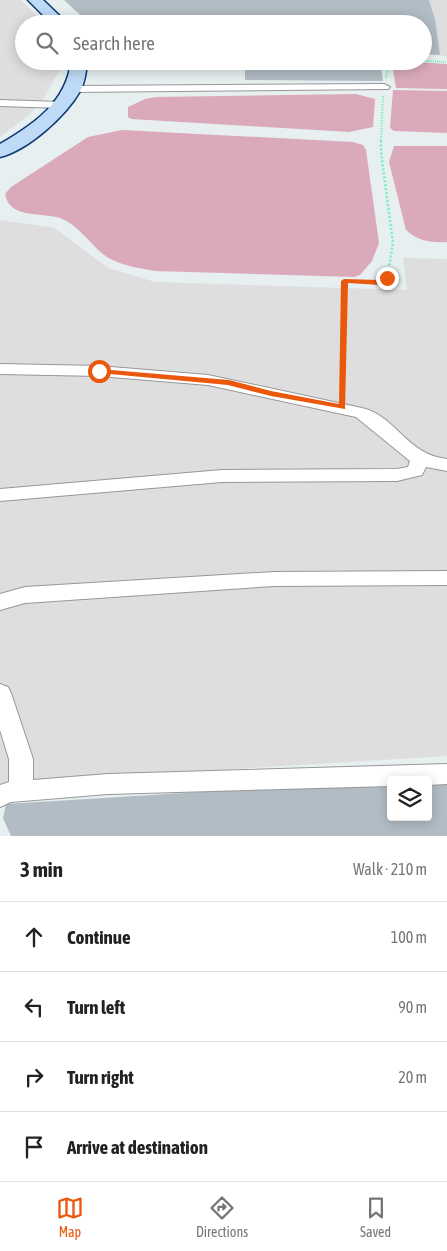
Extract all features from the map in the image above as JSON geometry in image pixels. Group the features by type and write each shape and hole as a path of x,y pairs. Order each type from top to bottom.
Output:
{"street":[{"path":"35,0 51,15"},
{"path":"0,152 27,136 60,105 72,89 79,70"},
{"path":"72,89 384,87"},
{"path":"0,103 60,105"},
{"path":"0,369 99,371 208,380 342,407 362,413 377,421 419,461 447,465"},
{"path":"0,496 222,476 397,475 415,471 419,461"},
{"path":"0,602 25,595 274,579 447,578"},
{"path":"0,693 21,759 10,794 108,784 447,774"}],"path":[{"path":"432,61 447,62"},
{"path":"342,407 344,281 381,282 387,278 393,243 381,152 384,87 387,70"}],"shaded area":[{"path":"0,0 21,0 36,15 15,15 15,70 59,71 44,98 31,113 0,137"},
{"path":"64,0 429,0 435,19 440,55 432,55 432,15 80,15"},
{"path":"429,0 447,0 447,57 440,55 435,19"},
{"path":"432,63 447,64 447,89 396,88 393,70 432,70"},
{"path":"245,70 381,70 383,81 245,80"},
{"path":"393,90 447,91 447,133 394,131 390,128"},
{"path":"356,94 375,99 373,127 349,132 131,119 128,117 128,107 145,99 156,97"},
{"path":"122,130 353,142 363,145 366,150 379,243 372,261 360,275 354,277 155,271 118,263 107,257 67,221 52,216 19,211 8,202 5,194 11,187 88,137"},
{"path":"394,146 447,146 447,242 425,241 415,237 406,230 389,162"},
{"path":"0,220 55,228 108,268 155,282 407,290 403,258 447,259 447,756 86,778 0,788"},
{"path":"432,784 447,784 447,836 11,836 3,818 6,804 249,789 387,785 387,821 432,821"}],"route":[{"path":"99,371 229,382 271,393 342,407 344,281 381,282 387,278"}]}
